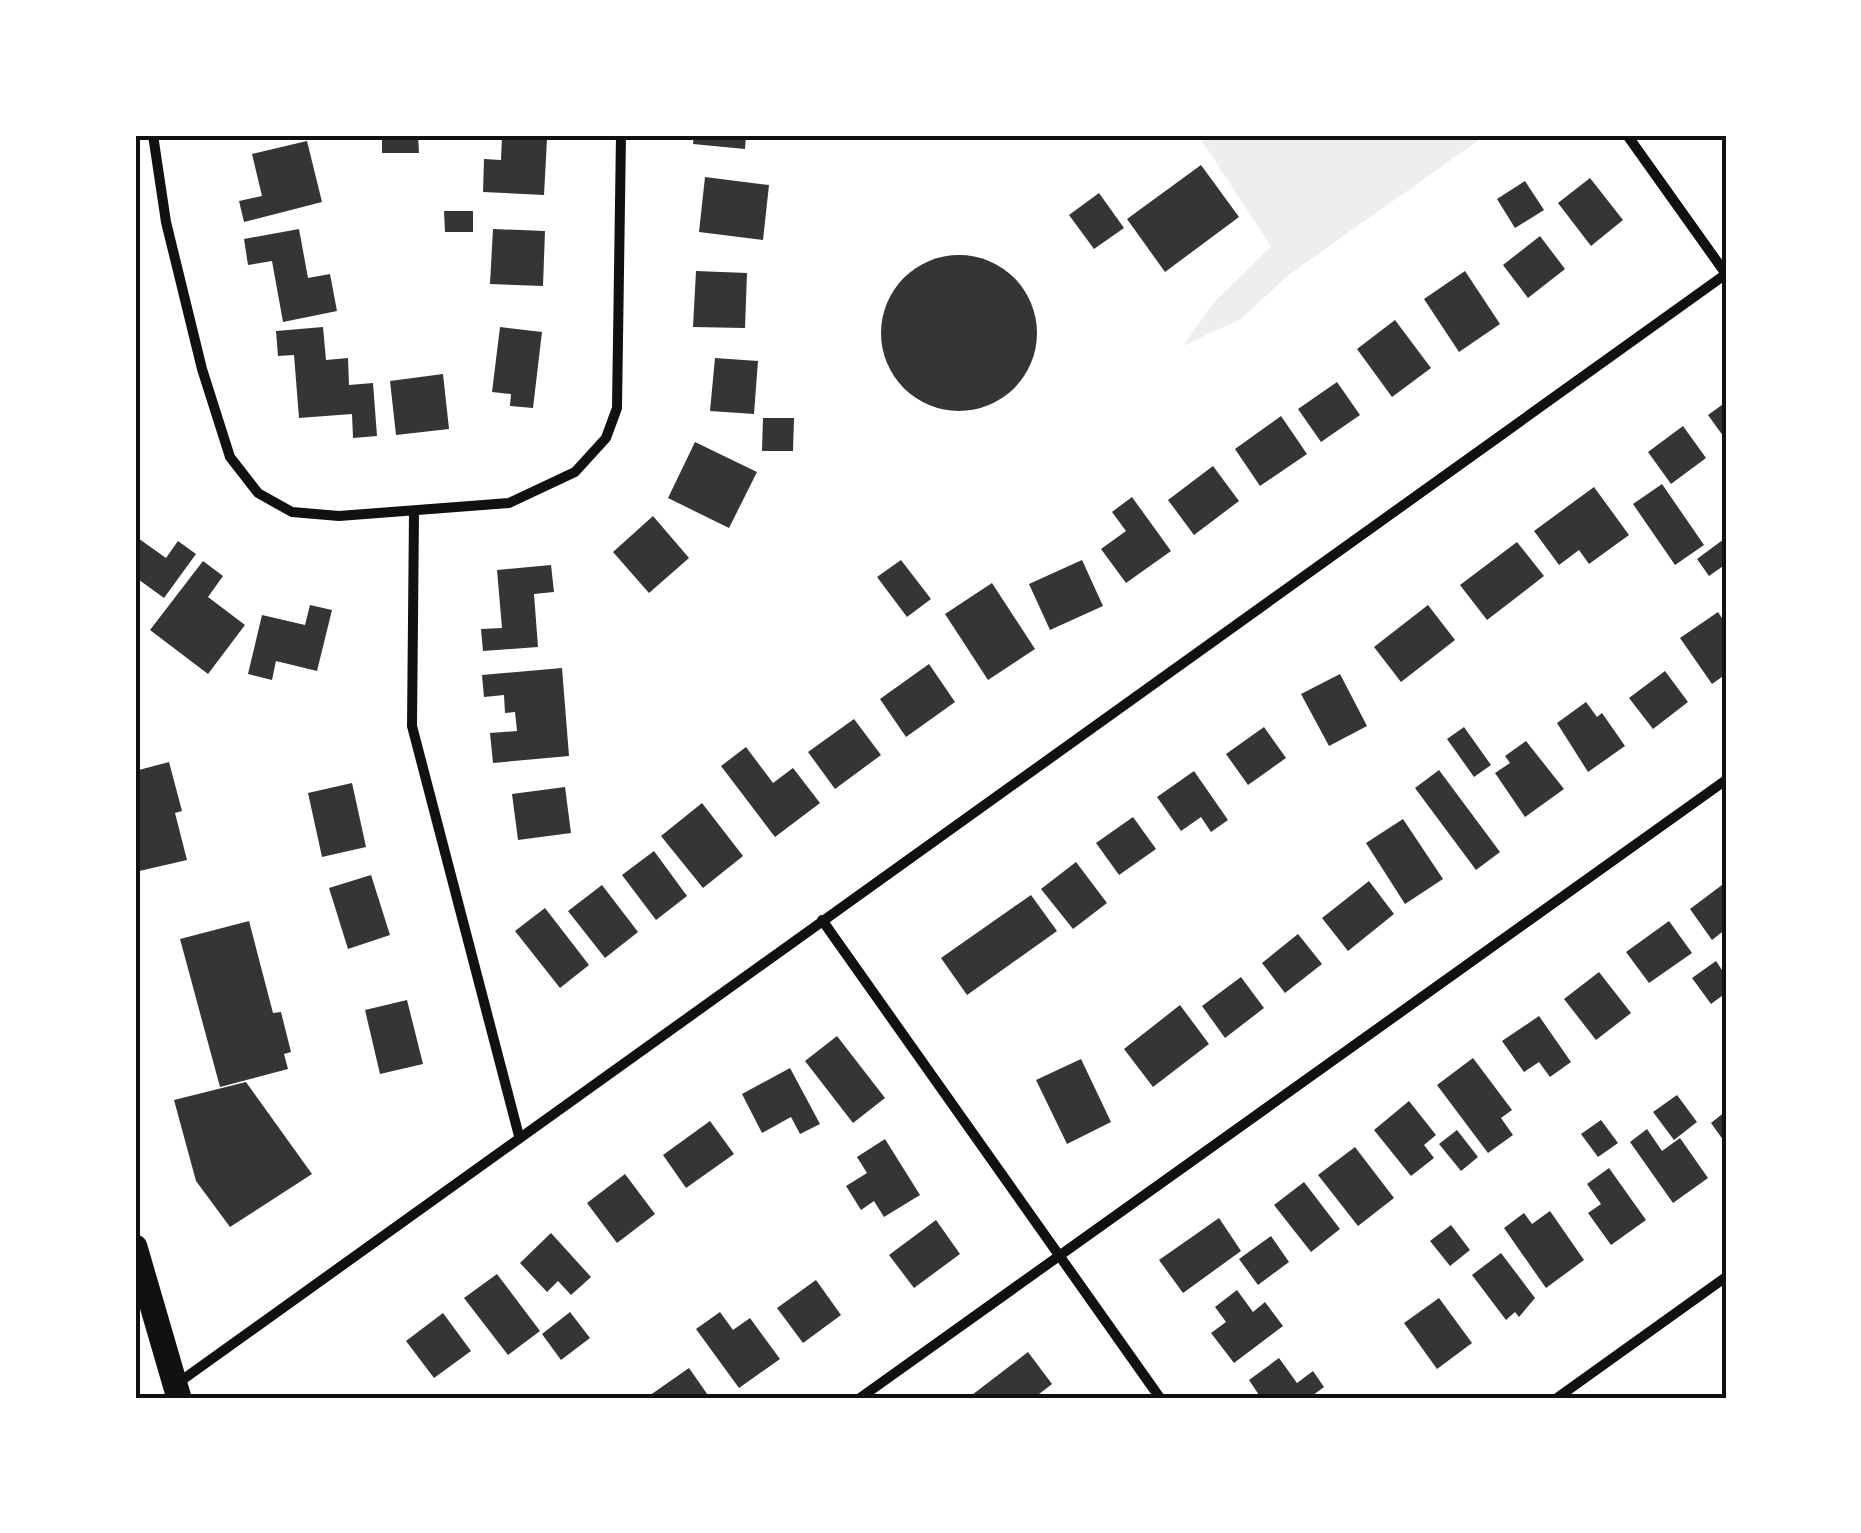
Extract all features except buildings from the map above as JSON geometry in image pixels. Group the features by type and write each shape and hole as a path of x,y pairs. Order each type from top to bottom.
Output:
{"main road":[{"path":"135,1247 177,1392"}],"street":[{"path":"153,135 166,222 202,369 230,457 258,492 292,512 414,513 509,504 575,472 606,438 617,408 621,135"},
{"path":"177,1392 519,1136 1726,274 1627,135"},
{"path":"414,513 412,726 519,1136"},
{"path":"860,1398 1726,780"},
{"path":"822,920 1160,1398"},
{"path":"1557,1398 1726,1277"}],"shaded area":[{"path":"1198,135 1486,135 1290,274 1241,319 1183,346 1214,302 1271,246"}]}
